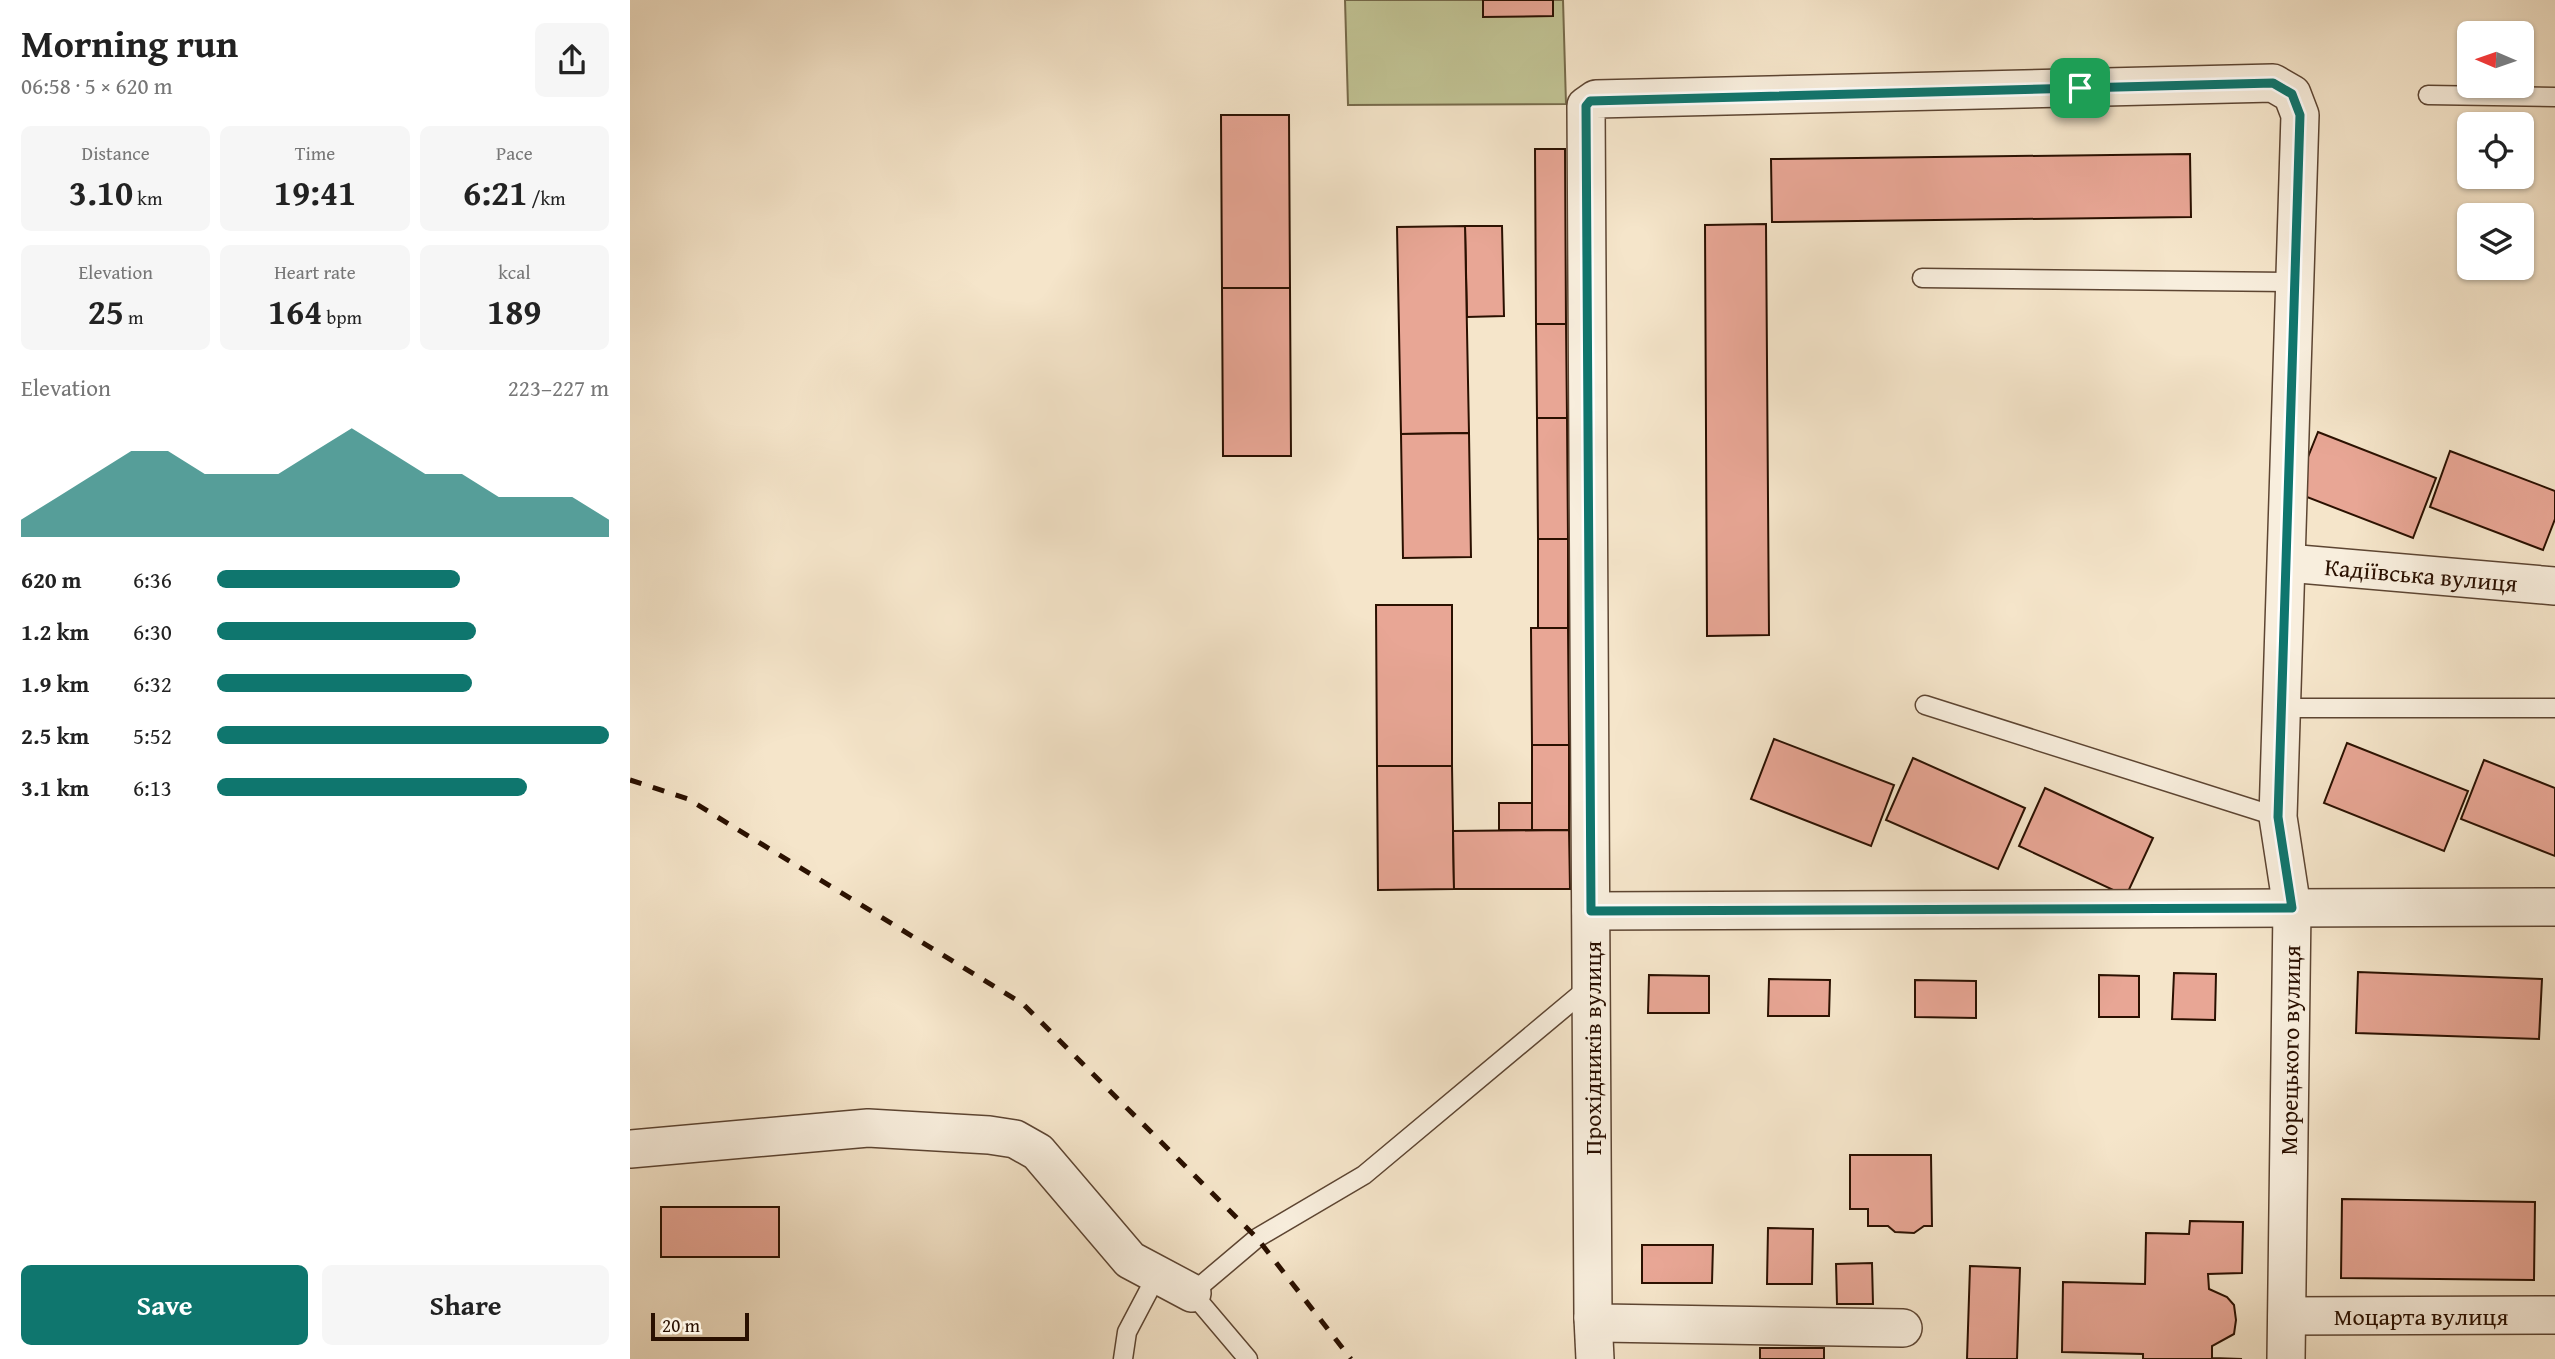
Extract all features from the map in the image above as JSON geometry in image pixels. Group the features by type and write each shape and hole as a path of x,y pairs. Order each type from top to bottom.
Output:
{"street":[{"name":"Морецького вулиця","path":"2273,83 2292,94 2300,115 2278,817 2292,908 2286,1359"},
{"name":"Прохідників вулиця","path":"1595,1359 1586,106 1590,101 2273,83"},
{"name":"Кадіївська вулиця","path":"2287,563 2555,586"},
{"path":"1591,911 2555,907"},
{"path":"630,1149 868,1128 1015,1139 1038,1152 1130,1260 1192,1293"},
{"name":"Моцарта вулиця","path":"2287,1316 2555,1315"},
{"path":"1593,1318 1602,1323 1903,1328"}],"lane":[{"path":"2428,95 2555,97"},
{"path":"1922,278 2293,282"},
{"path":"1925,705 2278,817"},
{"path":"2282,708 2555,708"},
{"path":"1248,1359 1192,1293 1256,1238 1364,1175 1592,984"},
{"path":"1123,1359 1127,1332 1157,1275"}],"green space":[{"path":"1345,0 1563,0 1566,104 1348,105"}],"building":[{"path":"1483,0 1553,0 1553,16 1483,17"},
{"path":"1221,115 1289,115 1290,288 1222,288"},
{"path":"1535,149 1565,149 1566,324 1536,324"},
{"path":"2190,154 2191,217 1772,222 1771,159"},
{"path":"1766,224 1769,635 1707,636 1705,225"},
{"path":"1465,226 1502,226 1504,316 1467,317"},
{"path":"1465,226 1469,433 1401,434 1397,227"},
{"path":"1222,288 1290,288 1291,456 1223,456"},
{"path":"1536,324 1566,324 1567,418 1537,418"},
{"path":"1537,418 1567,418 1568,539 1538,539"},
{"path":"2318,432 2436,478 2413,538 2294,492"},
{"path":"1469,433 1471,557 1403,558 1401,434"},
{"path":"2450,451 2555,491 2555,519 2543,550 2430,507"},
{"path":"1538,539 1568,539 1568,628 1538,628"},
{"path":"1376,605 1452,605 1452,766 1377,766"},
{"path":"1531,628 1568,628 1569,745 1532,745"},
{"path":"1774,739 1894,785 1871,846 1751,799"},
{"path":"2347,743 2468,791 2444,851 2324,803"},
{"path":"1532,745 1569,745 1569,830 1532,830"},
{"path":"1913,758 2025,808 1998,869 1886,820"},
{"path":"2484,760 2555,788 2555,856 2461,819"},
{"path":"1377,766 1452,766 1454,889 1378,890"},
{"path":"2045,788 2153,838 2126,896 2019,846"},
{"path":"1499,803 1532,803 1532,830 1499,830"},
{"path":"1569,830 1570,889 1454,889 1453,831"},
{"path":"2358,972 2542,979 2539,1039 2356,1033"},
{"path":"2174,973 2216,974 2215,1020 2172,1019"},
{"path":"1649,975 1709,976 1709,1013 1648,1013"},
{"path":"2099,975 2139,976 2139,1017 2099,1017"},
{"path":"1769,979 1830,980 1829,1016 1768,1016"},
{"path":"1915,980 1976,981 1976,1018 1915,1017"},
{"path":"1850,1155 1931,1155 1932,1226 1924,1226 1914,1233 1895,1232 1888,1226 1868,1226 1868,1209 1850,1209"},
{"path":"2342,1199 2535,1202 2534,1280 2341,1278"},
{"path":"661,1207 779,1207 779,1257 661,1257"},
{"path":"2190,1221 2243,1222 2242,1273 2208,1274 2209,1289 2227,1297 2234,1305 2236,1320 2234,1334 2212,1346 2212,1358 2242,1359 2143,1359 2143,1354 2062,1352 2063,1282 2145,1284 2146,1233 2189,1234"},
{"path":"1768,1228 1813,1229 1812,1284 1767,1284"},
{"path":"1642,1245 1713,1245 1712,1283 1642,1283"},
{"path":"1872,1263 1873,1304 1837,1304 1836,1264"},
{"path":"1970,1266 2020,1268 2017,1359 1967,1359"},
{"path":"1760,1348 1824,1348 1824,1359 1760,1359"}],"railway":[{"path":"630,780 688,799 1023,1004 1257,1238 1351,1359"}],"route":[{"path":"2273,83 2292,94 2300,115 2278,817 2292,908 1591,911 1586,106 1596,99 2080,88 2273,83"}]}
